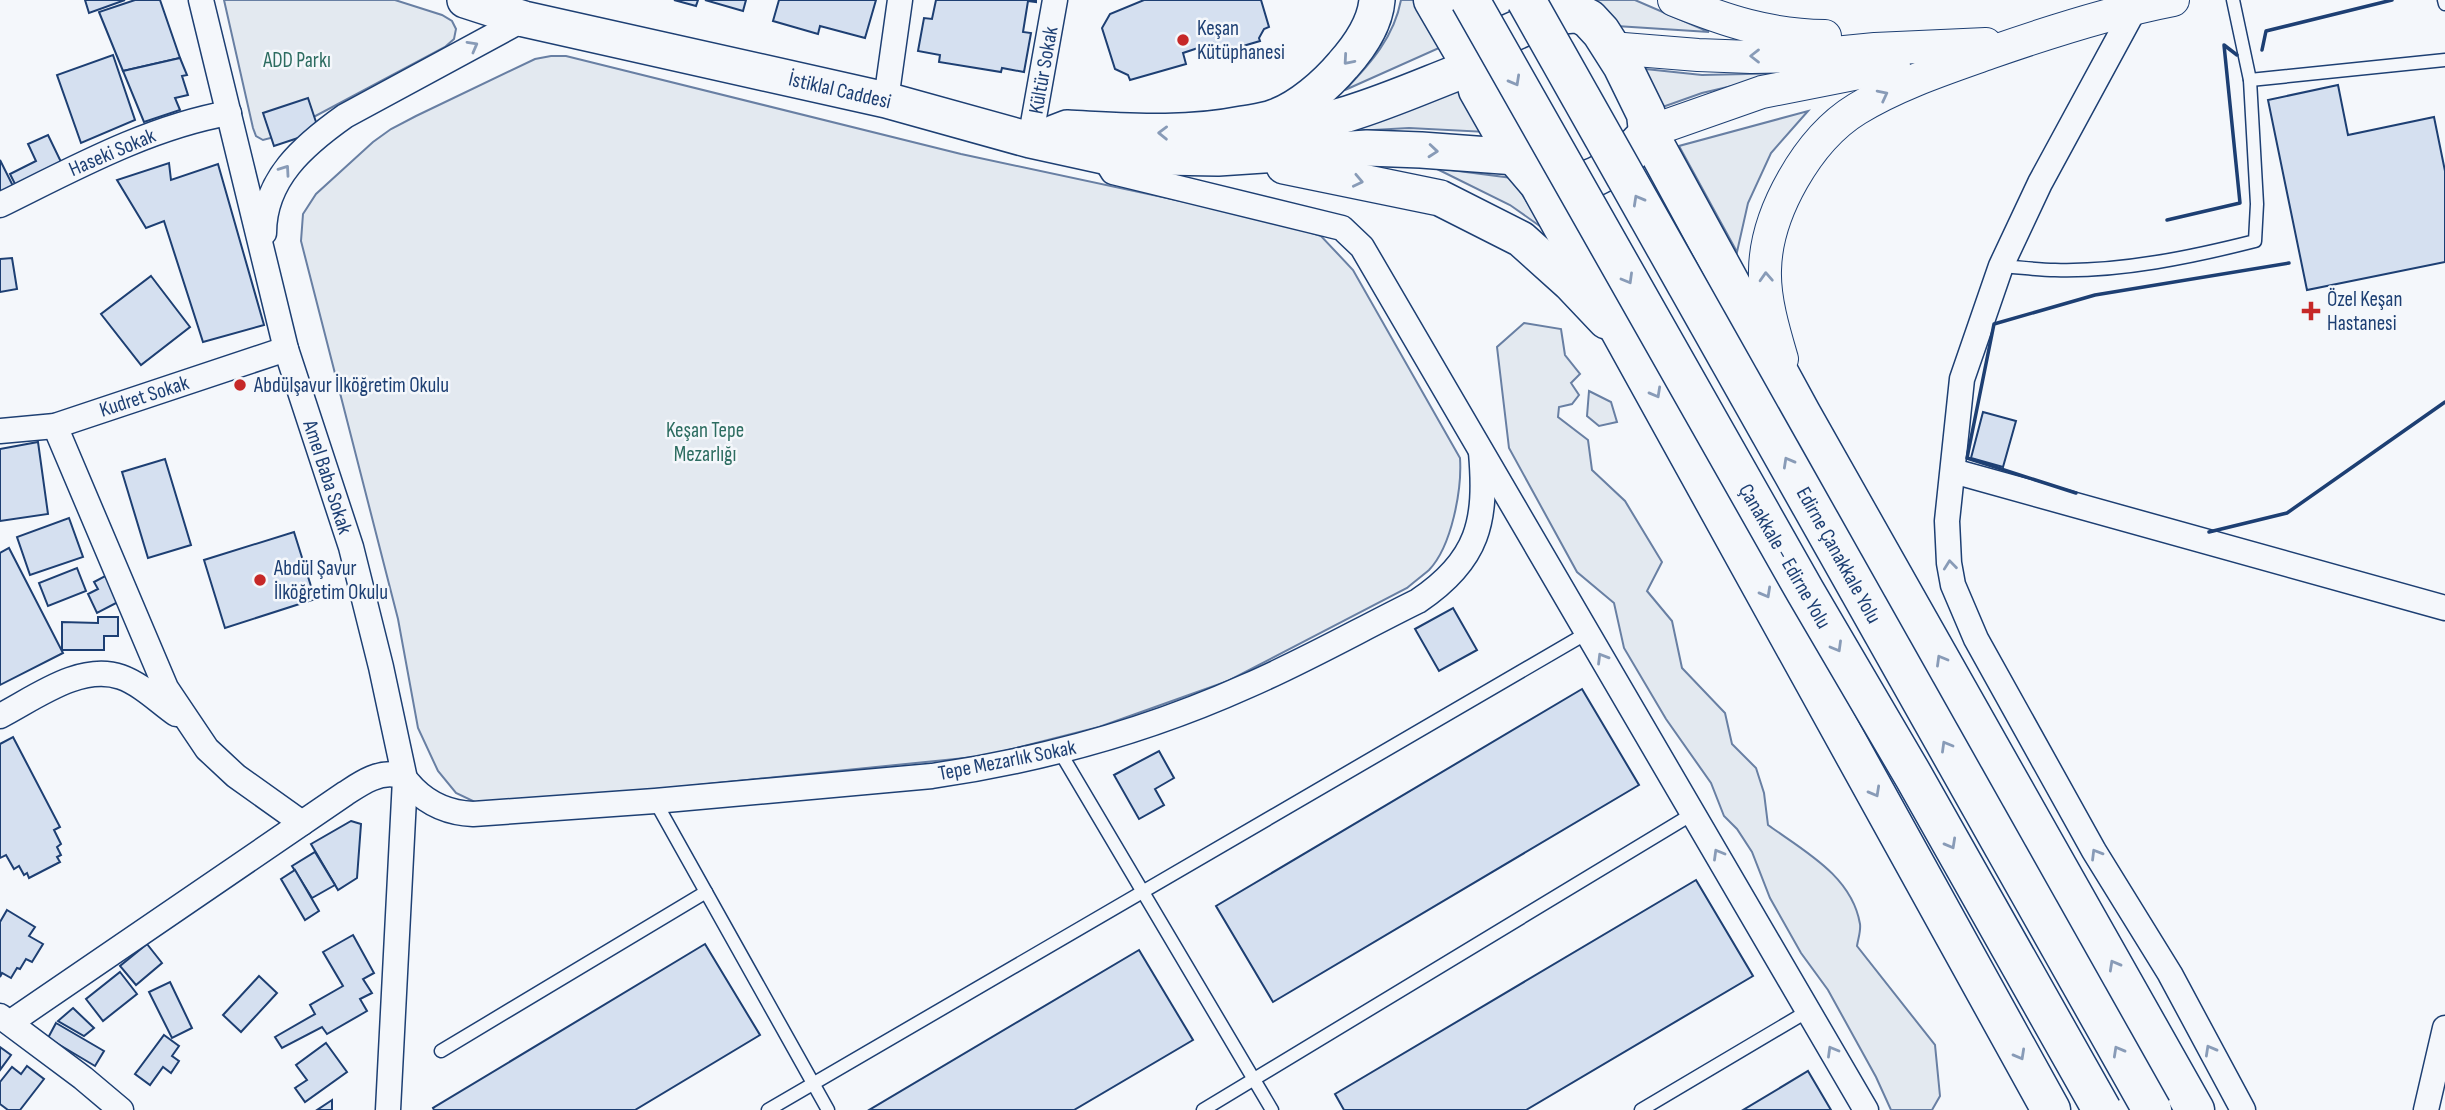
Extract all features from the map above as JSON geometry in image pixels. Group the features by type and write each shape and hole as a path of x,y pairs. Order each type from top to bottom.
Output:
{"highway":[{"path":"1433,0 1472,67 1478,90 1632,348 2051,1110"},
{"name":"Çanakkale - Edirne Yolu","path":"1470,0 2102,1110"},
{"name":"Edirne Çanakkale Yolu","path":"1526,0 2152,1110"},
{"path":"1472,67 1499,38 1574,7 1589,19 1611,48 1634,85 1646,114 1648,132 1801,413 2195,1110"},
{"path":"1528,171 1561,188 1612,169 1626,158 1648,132"}],"main road":[{"name":"İstiklal Caddesi","path":"465,0 524,19 886,100 1030,140 1103,156 1218,158"},
{"path":"1030,140 1067,128 1171,133 1231,126 1276,117 1331,79 1363,40 1376,11 1377,0"},
{"path":"1231,126 1270,128 1307,125 1472,67"},
{"path":"1218,158 1367,148 1528,171"},
{"path":"1218,158 1290,167 1440,198 1521,239 1570,282 1632,348"}],"street":[{"name":"Amel Baba Sokak","path":"201,0 286,349 351,547 405,779 388,1110"},
{"path":"886,100 900,0"},
{"name":"Kültür Sokak","path":"1030,140 1055,0"},
{"path":"1674,0 1757,30 1797,36 2019,43"},
{"path":"1801,413 1770,314 1765,271 1771,233 1781,201 1827,132 1855,110 1935,72 2136,4 2173,0"},
{"path":"2136,4 2040,183 2001,266 1962,379 1947,521 1949,563 1953,585 1976,639 2081,827 2170,974 2244,1110"},
{"name":"Amel Baba Sokak","path":"264,258 264,217 268,199 292,160 345,116 524,19"},
{"path":"1611,48 1751,57 2019,43"},
{"path":"1648,132 1762,92 2019,43"},
{"name":"Haseki Sokak","path":"0,205 69,170 164,130 195,119 229,113"},
{"path":"1103,156 1113,172 1342,228 1362,247 1866,1110"},
{"name":"Kudret Sokak","path":"0,431 55,426 286,349"},
{"path":"55,426 166,688 187,723 207,750 236,776 302,823"},
{"name":"Tepe Mezarlık Sokak","path":"405,779 427,799 457,813 473,814 932,776 1060,752 1154,723 1249,686 1418,601 1436,589 1463,560 1479,527 1484,486 1480,452"},
{"path":"1953,471 2445,608"},
{"path":"0,716 72,679 86,674 99,674 122,678 138,686 187,723"},
{"path":"121,1110 5,1019 361,783 377,776 398,775 405,779"},
{"path":"2426,1110 2445,1028"}],"lane":[{"path":"2001,266 2057,270 2116,267 2200,255 2255,241 2257,204 2250,80 2233,0"},
{"path":"2250,80 2445,60"},
{"path":"768,1110 1587,632"},
{"path":"1060,752 1272,1110"},
{"path":"655,801 828,1110"},
{"path":"1203,1110 1694,813"},
{"path":"441,1051 706,892"},
{"path":"1641,1110 1808,1011"}],"green space":[{"name":"ADD Parkı","path":"224,0 395,0 442,15 452,21 456,29 454,39 445,47 278,136 263,140 256,136 253,128"},
{"path":"1401,0 1415,0 1439,48 1345,90 1387,38"},
{"path":"1588,0 1635,0 1709,32 1601,25"},
{"name":"Keşan Tepe Mezarlığı","path":"566,56 961,154 1279,222 1321,236 1353,270 1460,458 1454,517 1437,560 1407,588 1228,681 1099,727 985,756 668,788 477,803 456,793 438,771 418,728 398,619 301,241 303,214 316,194 391,129 535,59"},
{"path":"1636,68 1702,75 1788,73 1702,93 1657,109"},
{"path":"1464,89 1486,132 1409,128 1337,132"},
{"path":"1808,111 1771,153 1748,203 1737,252 1679,146"},
{"path":"1435,168 1512,178 1544,229 1510,205"},
{"path":"1524,323 1561,329 1565,355 1580,374 1571,383 1579,395 1572,404 1559,407 1558,417 1588,440 1592,470 1625,501 1662,562 1647,591 1672,621 1682,668 1725,713 1732,744 1756,768 1764,793 1768,825 1811,855 1837,878 1855,907 1860,924 1857,946 1935,1045 1940,1096 1932,1110 1891,1110 1828,990 1801,953 1770,898 1752,852 1737,829 1724,816 1711,783 1666,719 1624,648 1614,603 1577,572 1509,448 1497,347"},
{"path":"1589,391 1611,402 1617,422 1599,426 1587,416"}],"building":[{"path":"85,0 125,0 89,13"},
{"path":"135,0 160,0 180,58 123,71 99,12"},
{"path":"674,0 698,0 696,6"},
{"path":"705,0 746,0 743,11"},
{"path":"779,0 876,0 865,38 820,26 818,34 773,21"},
{"path":"936,0 1036,0 1028,1 1023,32 1031,33 1024,72 1002,68 1001,72 939,62 940,55 918,51 924,18 932,19"},
{"name":"Keşan Kütüphanesi","path":"1144,0 1261,0 1269,27 1264,29 1260,41 1219,53 1213,43 1183,53 1186,64 1130,80 1128,75 1115,69 1102,28 1110,14"},
{"path":"113,55 135,120 81,143 57,75"},
{"path":"180,58 187,75 182,76 188,95 175,98 180,110 144,122 123,71"},
{"name":"Özel Keşan Hastanesi","path":"2338,85 2348,135 2434,117 2445,171 2445,262 2307,290 2268,100"},
{"path":"308,98 319,131 274,146 263,113"},
{"path":"48,135 63,166 17,188 10,174 36,161 28,144"},
{"path":"0,160 14,188 0,195"},
{"path":"169,163 171,180 218,164 264,325 203,342 164,221 146,228 117,180"},
{"path":"12,258 17,289 0,292 0,259"},
{"path":"151,276 190,327 141,365 101,314"},
{"path":"1983,412 2016,421 2003,467 1971,458"},
{"path":"38,442 48,514 0,521 0,449"},
{"path":"165,459 191,545 148,558 122,472"},
{"path":"69,518 83,557 30,575 17,537"},
{"name":"Abdül Şavur İlköğretim Okulu","path":"294,532 315,599 225,628 204,560"},
{"path":"9,548 63,653 0,685 0,553"},
{"path":"77,568 86,591 48,606 39,583"},
{"path":"107,575 120,601 97,613 88,594 98,589 94,582"},
{"path":"1453,608 1477,650 1439,671 1415,629"},
{"path":"98,617 118,617 118,636 104,636 104,650 62,650 62,622 98,623"},
{"path":"1582,689 1639,785 1273,1002 1216,906"},
{"path":"13,737 60,827 54,830 61,844 57,847 61,855 57,857 60,862 29,878 19,866 14,869 6,855 0,858 0,744"},
{"path":"1159,751 1174,778 1155,789 1164,805 1139,819 1114,775"},
{"path":"351,821 361,824 357,878 338,890 311,844"},
{"path":"315,852 335,885 312,898 292,866"},
{"path":"295,870 319,911 305,920 281,879"},
{"path":"1696,880 1753,976 1526,1110 1344,1110 1335,1094"},
{"path":"7,910 35,927 29,936 43,944 32,962 26,959 11,978 2,973 0,977 0,922"},
{"path":"353,935 374,973 363,979 372,993 360,999 367,1011 327,1034 322,1027 282,1048 275,1037 315,1014 310,1005 343,986 323,952"},
{"path":"147,944 162,963 136,985 120,966"},
{"path":"705,944 760,1035 635,1110 434,1110 433,1108"},
{"path":"1139,950 1193,1040 1074,1110 869,1110"},
{"path":"120,972 137,994 103,1021 86,999"},
{"path":"259,976 277,993 241,1032 223,1015"},
{"path":"170,982 192,1028 172,1038 149,992"},
{"path":"73,1008 94,1028 84,1036 58,1021"},
{"path":"56,1023 104,1051 95,1066 48,1038"},
{"path":"164,1035 179,1046 172,1056 179,1061 171,1073 163,1067 150,1085 135,1074"},
{"path":"326,1043 347,1072 305,1102 295,1088 307,1080 296,1065"},
{"path":"0,1047 11,1055 0,1070"},
{"path":"27,1066 44,1079 20,1110 8,1110 0,1104 0,1082 12,1067 21,1074"},
{"path":"1808,1071 1831,1110 1743,1110"},
{"path":"332,1100 332,1110 317,1110"}],"wall":[{"path":"2262,50 2266,31 2392,0"},
{"path":"2167,220 2240,203 2224,45 2237,55"},
{"path":"2076,493 1967,458 1994,324 2095,295 2289,263"},
{"path":"2209,532 2287,513 2445,402"}],"place":[{"name":"Keşan Kütüphanesi","path":"1183,40"},
{"name":"Özel Keşan Hastanesi","path":"2311,311"},
{"name":"Abdülşavur İlköğretim Okulu","path":"240,385"},
{"name":"Abdül Şavur İlköğretim Okulu","path":"260,580"}]}
